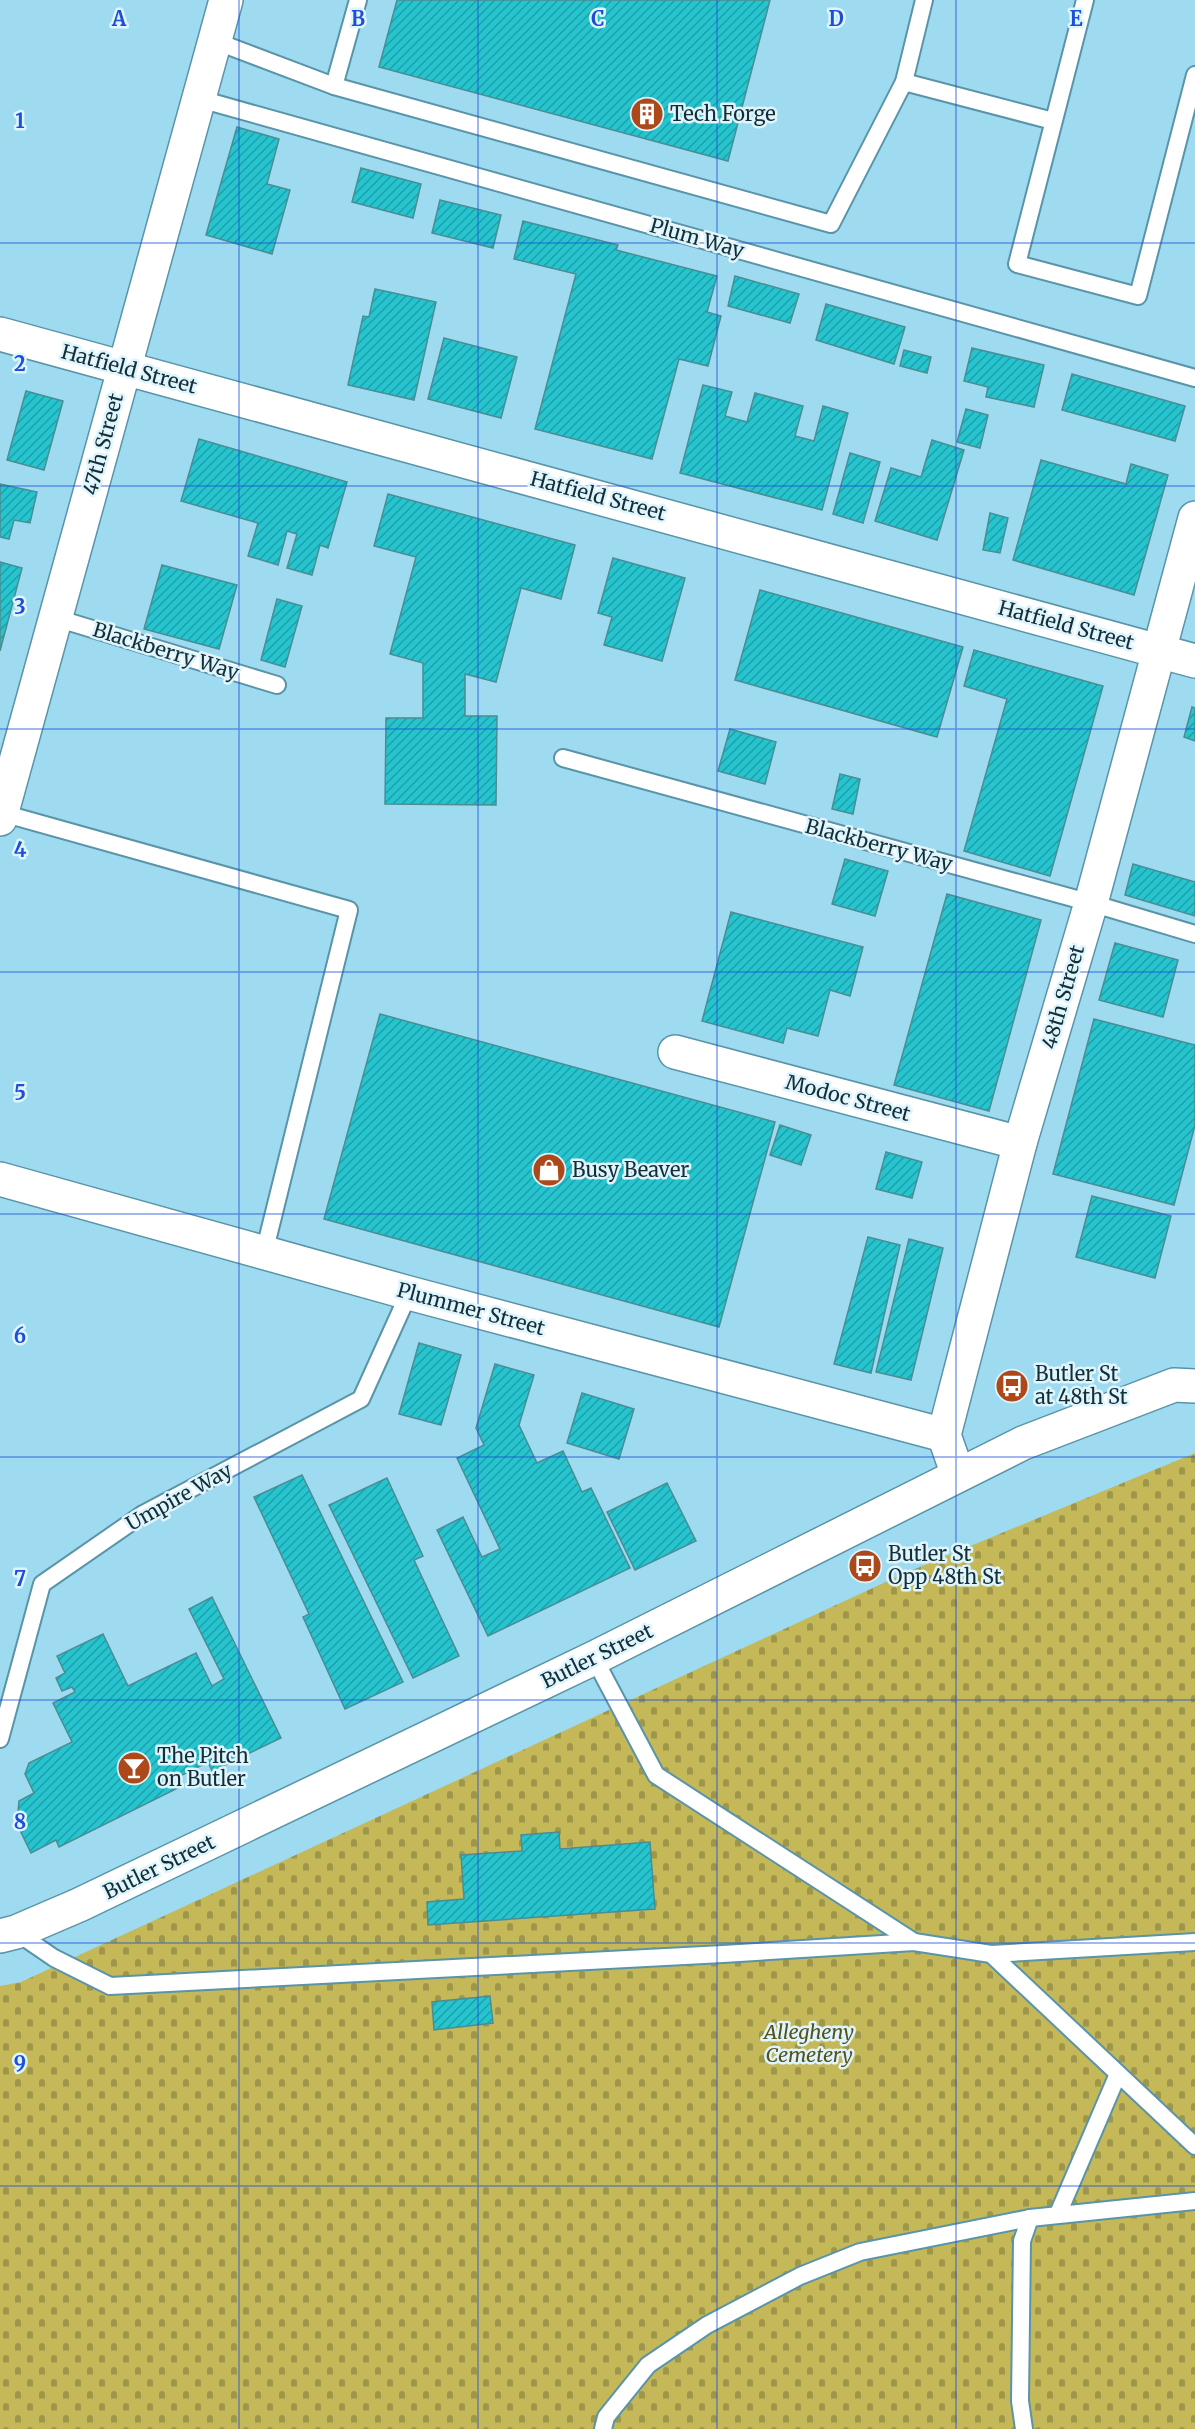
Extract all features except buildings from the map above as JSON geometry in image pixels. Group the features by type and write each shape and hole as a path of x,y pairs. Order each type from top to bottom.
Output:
{"street":[{"name":"47th Street","path":"1,816 226,0"},
{"name":"Hatfield Street","path":"0,334 1195,661"},
{"name":"48th Street","path":"944,1435 1020,1143 1091,903 1195,518"},
{"name":"Modoc Street","path":"675,1052 1020,1143"},
{"name":"Plummer Street","path":"0,1179 409,1293 944,1435"},
{"name":"Butler Street","path":"8,1934 90,1900 594,1658 1023,1443 1174,1385 1195,1386"},
{"path":"944,1435 958,1475"}],"lane":[{"path":"334,86 358,0"},
{"path":"215,41 334,86 831,224 904,82 924,0"},
{"path":"1085,0 1017,264 1138,296 1195,75"},
{"path":"904,82 1053,121"},
{"name":"Plum Way","path":"200,99 1195,378"},
{"name":"Blackberry Way","path":"56,618 277,685"},
{"name":"Blackberry Way","path":"563,758 1091,903 1195,934"},
{"path":"1,816 349,910 264,1252"},
{"name":"Umpire Way","path":"0,1739 42,1584 143,1514 361,1399 409,1293"},
{"path":"594,1658 656,1775 915,1942"},
{"path":"8,1934 110,1986 915,1942 990,1954 1195,1942"},
{"path":"990,1954 1195,2146"},
{"path":"1058,2214 1118,2074"},
{"path":"603,2429 606,2417 648,2364 707,2325 800,2276 860,2252 1030,2217 1195,2201"},
{"path":"1024,2429 1020,2401 1022,2241 1030,2217"}],"green space":[{"name":"Allegheny Cemetery","path":"1195,1453 1195,2429 0,2429 0,1986 21,1982 903,1574"}],"place":[{"name":"Tech Forge","path":"647,114"},
{"name":"Busy Beaver","path":"549,1170"},
{"name":"Butler St at 48th St","path":"1012,1386"},
{"name":"Butler St Opp 48th St","path":"865,1566"},
{"name":"The Pitch on Butler","path":"134,1768"}]}
